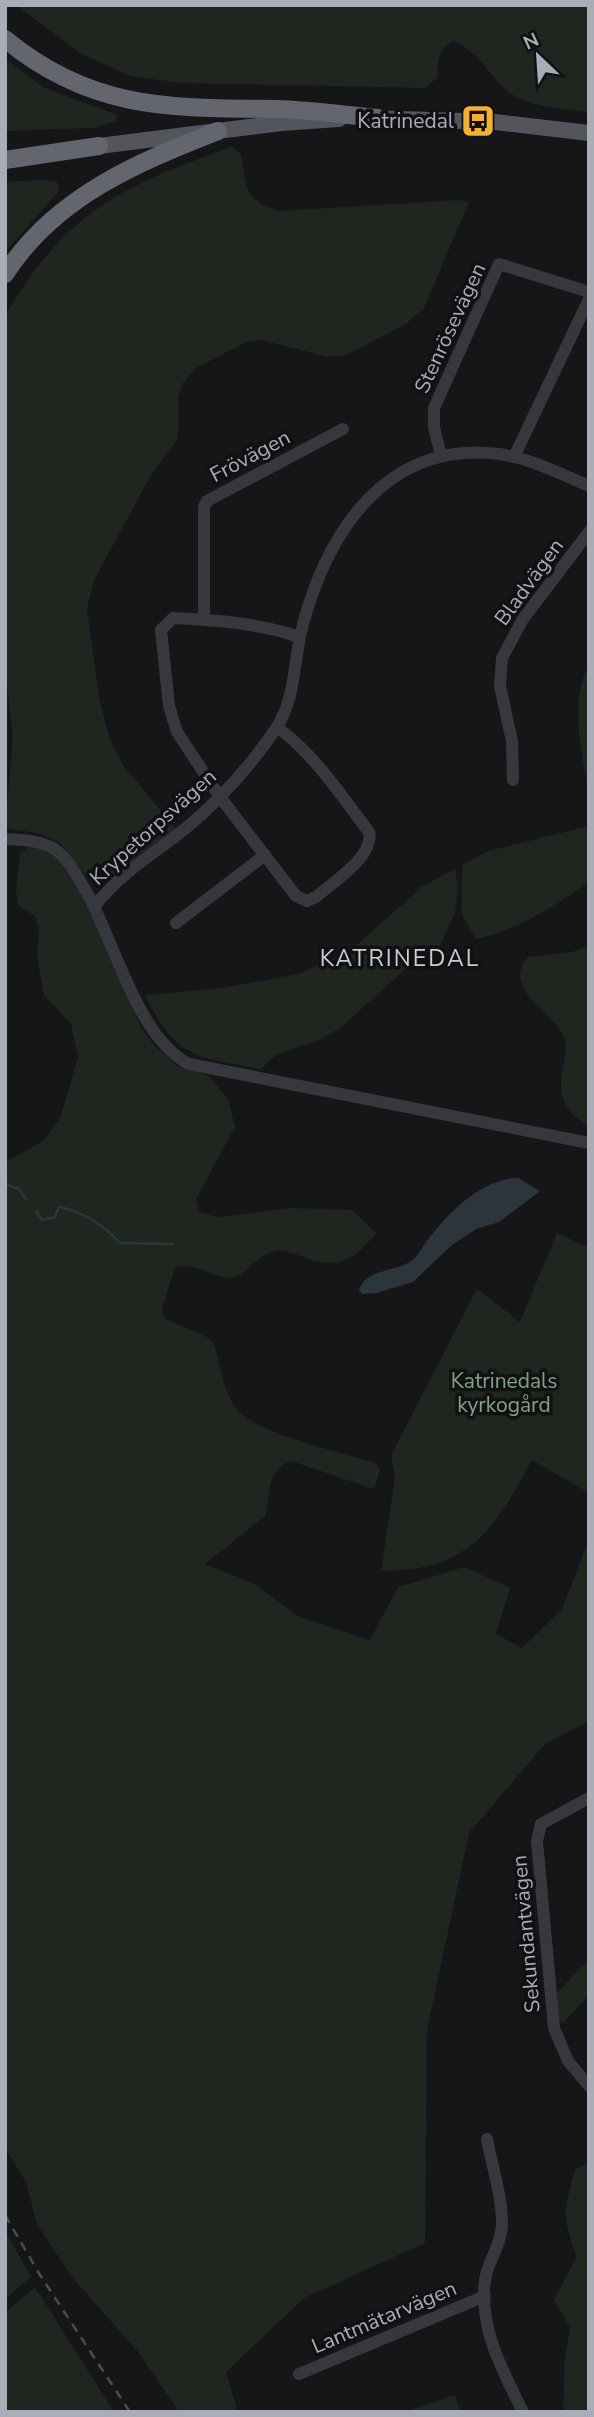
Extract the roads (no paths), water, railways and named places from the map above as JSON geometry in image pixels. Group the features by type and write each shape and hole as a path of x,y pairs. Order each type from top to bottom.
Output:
{"highway":[{"path":"5,39 62,76 87,88 137,103 186,109 280,109 378,118"},
{"path":"5,274 47,224 88,191 129,167 218,131"},
{"path":"5,152 99,146"},
{"path":"5,160 99,146"}],"main road":[{"path":"99,146 218,131 378,118 495,122 589,134"}],"street":[{"name":"Stenrösevägen","path":"442,456 434,427 434,408 499,264 589,292"},
{"path":"514,457 589,299"},
{"name":"Frövägen","path":"204,620 206,501 342,429"},
{"name":"Krypetorpsvägen","path":"589,486 514,457 469,453 442,456 389,482 352,515 324,561 299,637 295,681 277,727 220,797 184,830 112,883 94,907 147,1022 165,1048 189,1064 589,1143"},
{"name":"Bladvägen","path":"513,780 512,741 500,685 502,658 523,619 589,532"},
{"path":"277,727 298,742 369,832 370,843 366,851 316,897 307,901 296,896 220,797 186,747 173,720 161,630 173,618 272,628 299,637"},
{"path":"5,839 36,842 52,848 75,872 94,907"},
{"path":"176,923 265,855"},
{"name":"Sekundantvägen","path":"589,1798 541,1824 537,1841 554,2028 568,2061 589,2086"},
{"path":"487,2139 502,2220 499,2241 486,2278 485,2317 492,2346 523,2412"},
{"name":"Lantmätarvägen","path":"299,2374 485,2296"}],"waterway":[{"path":"5,1184 19,1189 26,1199"},
{"path":"36,1211 42,1220 55,1217 59,1207 77,1212 107,1230 120,1243 173,1244"}],"railway":[{"path":"5,2215 40,2275 130,2412"}],"place":[{"name":"Katrinedal","path":"478,121"}],"district":[{"name":"KATRINEDAL","path":"400,958"}],"park label":[{"name":"Katrinedals kyrkogård","path":"504,1393"}]}
